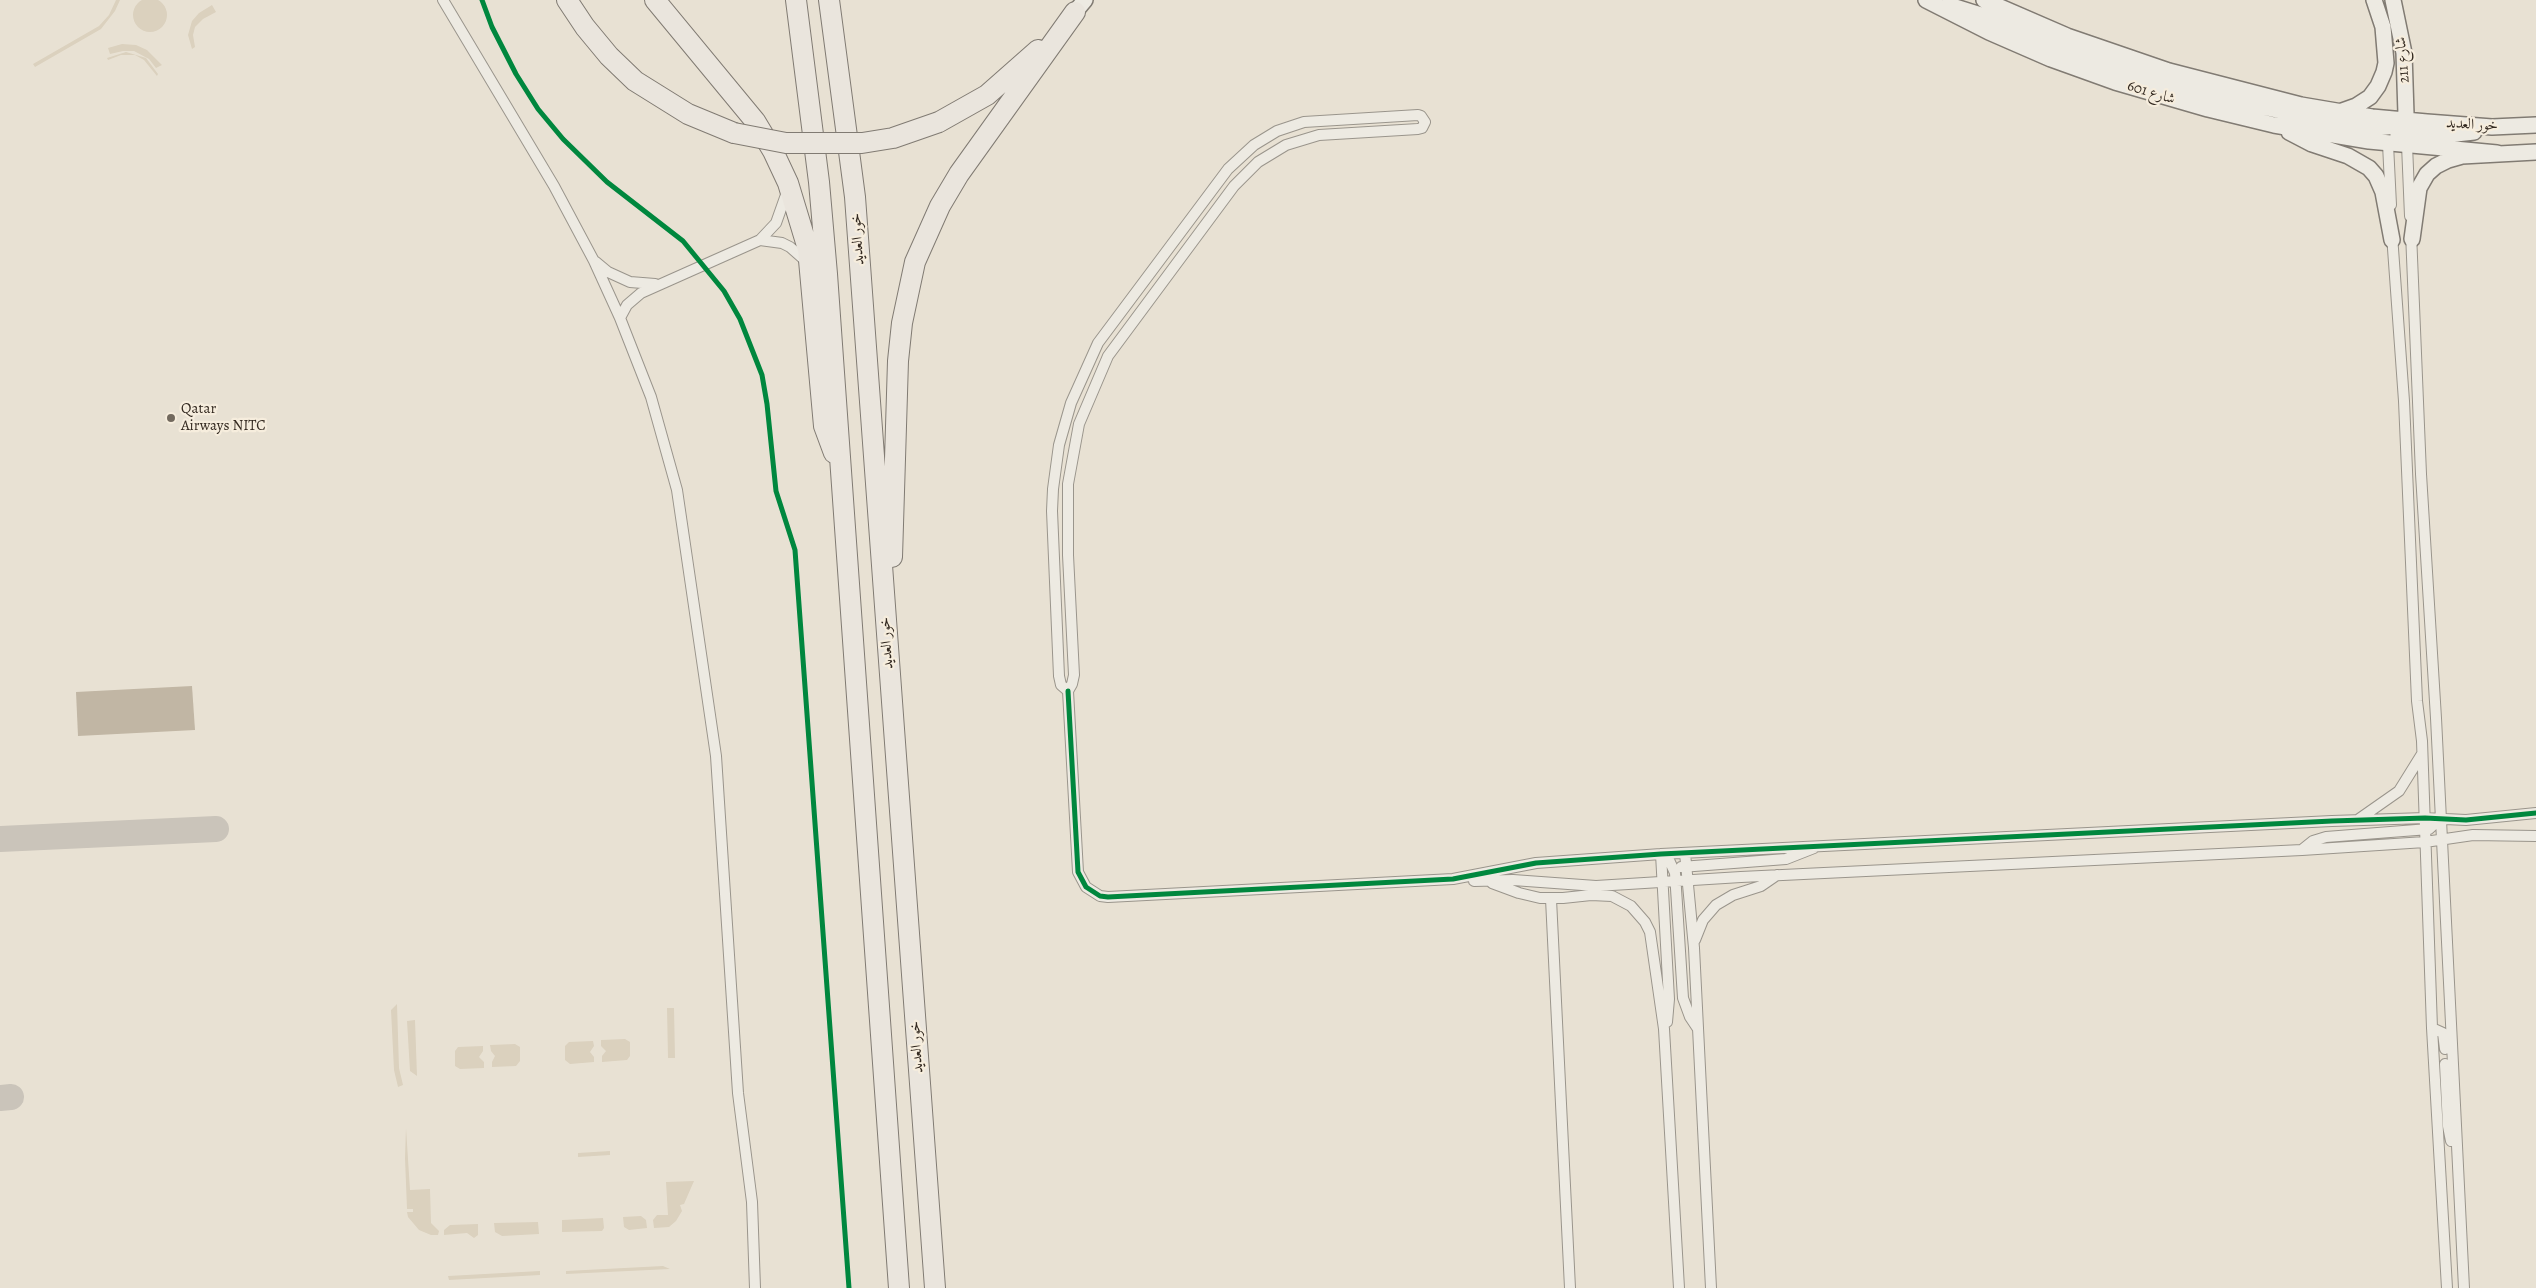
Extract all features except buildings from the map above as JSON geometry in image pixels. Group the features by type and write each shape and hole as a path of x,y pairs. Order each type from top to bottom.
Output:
{"highway":[{"path":"567,0 597,42 635,81 688,114 734,133 786,143 862,143 893,138 939,122 987,95 1011,75 1080,6"},
{"path":"655,0 755,121 774,151 788,184 804,230 824,426 842,468"},
{"path":"796,0 819,182 842,468 844,532 899,1288"},
{"name":"خور العديد","path":"829,0 855,197 935,1288"},
{"path":"885,621 895,500 898,361 903,315 915,262 940,206 959,174 1080,6"}],"main road":[{"name":"شارع 601","path":"1926,0 1989,32 2084,71 2176,101 2274,125 2388,144"},
{"path":"1934,0 1980,14 2125,72 2210,96 2303,117 2364,127 2388,128 2497,153"},
{"name":"شارع 601","path":"1984,0 2067,36 2169,71 2301,105 2340,112 2407,132"},
{"name":"شارع 211","path":"2340,112 2356,106 2370,96 2378,86 2384,72 2386,63 2383,27 2374,0"},
{"name":"شارع 211","path":"2394,0 2404,53 2407,132"},
{"path":"2274,125 2312,144 2348,156 2370,168 2380,183 2383,192 2392,240"},
{"name":"خور العديد","path":"2407,132 2460,134 2492,127 2536,125"},
{"path":"2388,144 2396,136 2407,132"},
{"path":"2412,239 2416,200 2419,188 2427,174 2448,160 2497,153 2536,152"}],"street":[{"path":"443,0 554,186 594,261 620,318 650,397 677,490 686,566 708,691 719,789 738,1093 752,1202 754,1288"},
{"path":"1068,691 1061,685 1059,676 1053,489 1059,445 1071,403 1098,343 1228,169 1254,145 1290,126 1318,120 1421,116 1425,122 1422,128 1319,136 1286,145 1258,162 1234,186 1108,356 1079,424 1068,484 1068,555 1074,675 1068,691 1077,864 1081,880 1093,892 1108,897 1453,880 1536,863 1661,854 2357,820 2425,818 2466,820 2536,813"},
{"path":"2407,132 2421,474 2464,1288"},
{"path":"2388,144 2392,240 2404,401 2417,701 2423,753 2424,842 2432,1028 2447,1288"},
{"path":"620,318 626,305 634,297 760,240 776,223 784,205 788,184"},
{"path":"760,240 782,243 790,247 808,264"},
{"path":"594,261 608,272 630,282 661,284"},
{"path":"2357,820 2399,791 2423,753"},
{"path":"2302,850 2313,842 2326,837 2425,830 2432,828 2440,819"},
{"path":"1453,880 1464,882 1513,880 1596,886 1677,880 2302,850 2424,842 2473,835 2536,836"},
{"path":"1663,881 1674,869 1686,866 1786,859 1802,855 1817,847"},
{"path":"1685,853 1694,948 1711,1288"},
{"path":"1661,854 1674,869 1677,880 1683,998 1690,1017 1698,1030"},
{"path":"1661,854 1669,999 1664,1029"},
{"path":"1694,948 1698,929 1716,905 1733,895 1761,886 1777,875"},
{"path":"1489,882 1524,894 1551,899 1602,894 1622,900 1639,913 1650,932 1664,1029 1679,1288"},
{"path":"1551,899 1570,1288"},
{"path":"2432,1028 2441,1030 2444,1036 2448,1133 2456,1154"}],"shaded area":[{"path":"150,-2 162,3 167,15 162,27 150,32 138,27 133,15 138,3"},
{"path":"116,0 120,0 115,11 101,29 35,67 33,64 99,26 109,15"},
{"path":"212,5 216,12 203,19 195,27 193,35 195,47 192,49 188,35 192,21 199,13"},
{"path":"122,44 136,45 147,50 162,65 156,68 149,59 134,51 110,54 108,48"},
{"path":"126,52 146,58 158,74 157,76 144,60 135,55 121,55 108,60 107,58"},
{"path":"192,686 195,730 78,736 76,692"},
{"path":"397,1004 399,1068 403,1085 398,1087 394,1070 391,1010"},
{"path":"667,1008 674,1008 675,1058 668,1058"},
{"path":"415,1020 417,1076 410,1071 407,1021"},
{"path":"625,1039 630,1042 630,1056 627,1060 602,1062 602,1056 606,1051 601,1046 601,1040"},
{"path":"593,1041 594,1046 590,1052 594,1057 594,1062 570,1064 565,1060 565,1046 569,1042"},
{"path":"515,1044 520,1047 520,1061 516,1066 492,1067 495,1056 491,1051 490,1045"},
{"path":"483,1046 483,1051 479,1057 484,1062 484,1068 460,1069 455,1066 455,1051 458,1047"},
{"path":"406,1128 410,1190 430,1189 431,1223 439,1231 438,1235 431,1235 419,1230 408,1217 407,1212 413,1212 413,1209 407,1209"},
{"path":"610,1151 610,1155 578,1157 578,1153"},
{"path":"694,1181 684,1204 680,1205 682,1211 676,1221 669,1227 654,1228 653,1220 657,1215 668,1215 666,1182"},
{"path":"641,1216 646,1220 647,1228 629,1230 624,1227 623,1217"},
{"path":"603,1218 604,1228 602,1231 562,1232 562,1220"},
{"path":"538,1222 539,1234 502,1236 495,1232 494,1223"},
{"path":"478,1224 478,1235 474,1238 467,1233 444,1235 444,1230 450,1225"},
{"path":"663,1266 670,1269 566,1274 566,1271"},
{"path":"540,1271 540,1275 449,1280 448,1276"}],"taxiway":[{"path":"0,839 216,829"},
{"path":"0,1098 11,1097"}],"cycle path":[{"path":"482,0 492,27 516,74 538,109 563,139 607,182 683,241 724,291 740,319 762,375 776,491 795,550 849,1288"},
{"path":"1068,691 1078,872 1086,887 1100,896 1108,897 1453,879 1536,863 1661,854 2332,821 2425,818 2466,820 2536,813"}],"place":[{"name":"Qatar Airways NITC","path":"171,418"}]}
